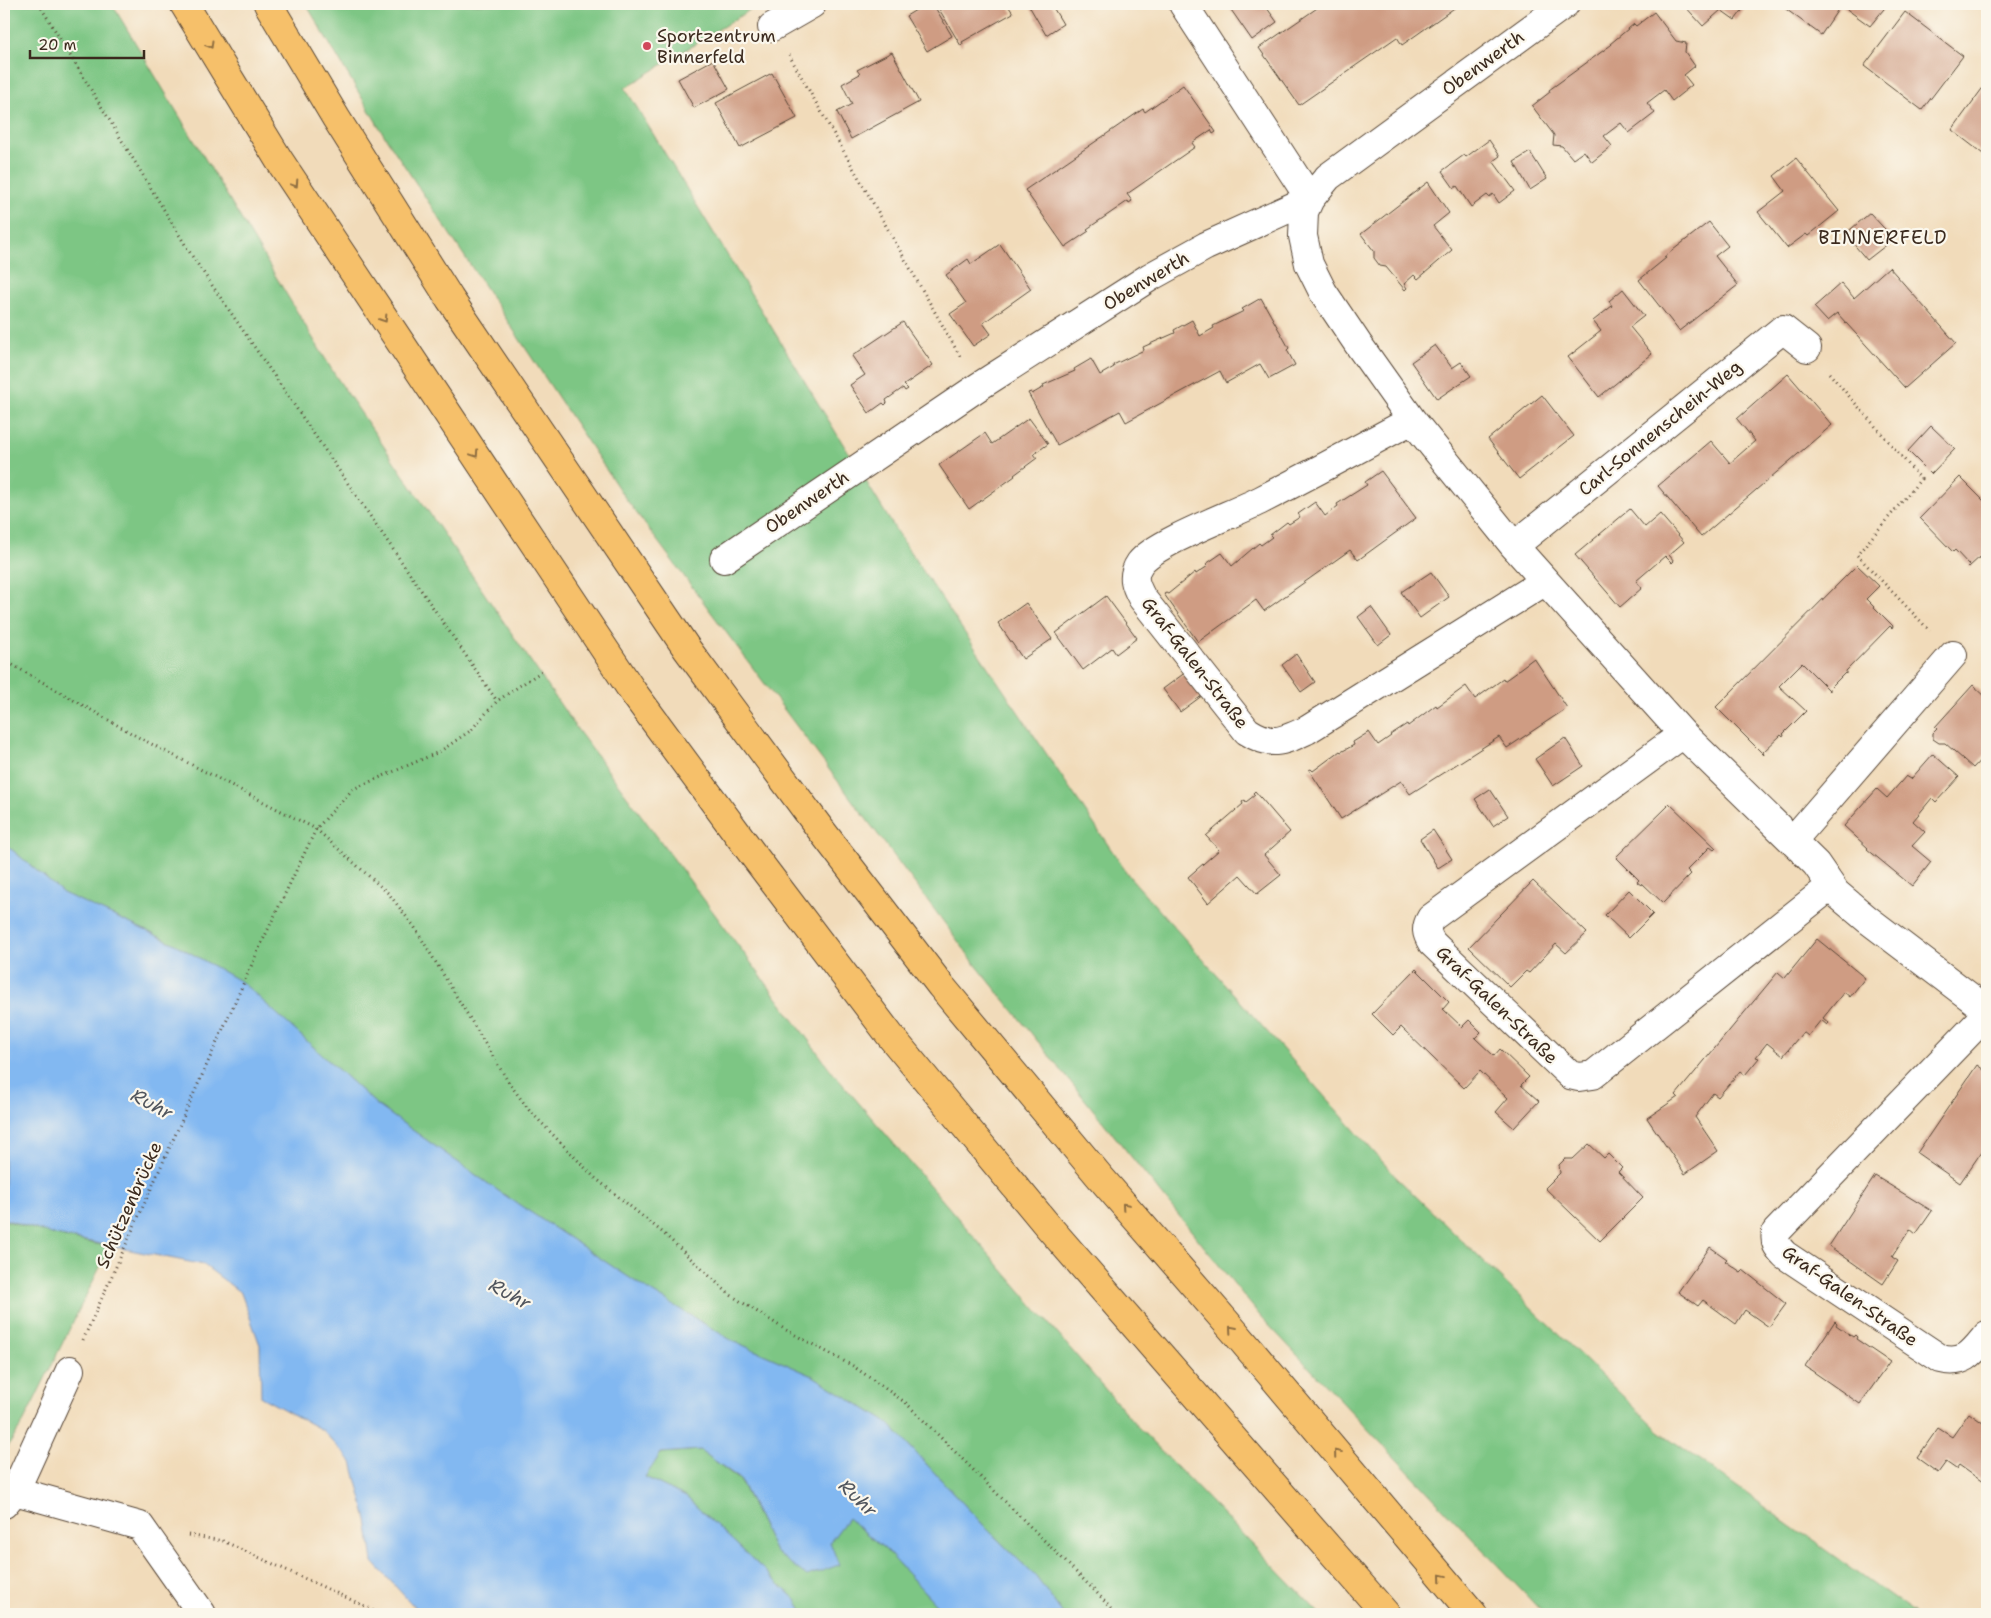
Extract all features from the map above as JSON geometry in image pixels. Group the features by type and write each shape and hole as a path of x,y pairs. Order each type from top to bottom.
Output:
{"highway":[{"path":"184,4 279,160 561,585 633,692 751,852 892,1038 1047,1225 1386,1614"},
{"path":"268,4 336,118 450,299 687,649 818,826 940,986 1100,1177 1234,1331 1474,1614"}],"street":[{"path":"772,27 812,4"},
{"path":"1183,4 1310,199"},
{"name":"Obenwerth","path":"724,559 978,387 1150,277 1206,246 1310,199 1328,177 1565,4"},
{"name":"Graf-Galen-Straße","path":"1310,199 1304,212 1303,236 1309,264 1323,292 1412,420 1514,546 1544,582 1682,734 1792,840 1821,870 1831,886 1867,919 1987,1012 1776,1232 1774,1240 1778,1248 1785,1255 1941,1359 1959,1360 1972,1353 1987,1335"},
{"name":"Carl-Sonnenschein-Weg","path":"1514,546 1783,328 1807,348"},
{"name":"Graf-Galen-Straße","path":"1412,420 1260,501 1153,552 1141,562 1134,574 1135,584 1142,598 1247,731 1262,741 1274,741 1289,738 1307,730 1544,582"},
{"path":"1792,840 1953,655"},
{"name":"Graf-Galen-Straße","path":"1682,734 1431,918 1426,927 1427,935 1432,943 1570,1075 1586,1077 1594,1075 1831,886"},
{"path":"70,1370 9,1497 140,1526 202,1614"}],"path":[{"path":"39,4 192,256 497,701"},
{"path":"772,27 978,387"},
{"path":"1807,348 1921,479 1857,555 1953,655"},
{"path":"4,660 138,737 316,829 389,894 415,928 529,1110 594,1176 662,1232 729,1294 786,1330 853,1366 906,1403 1100,1596 1114,1614"},
{"name":"Schützenbrücke","path":"70,1370 262,942 316,829 353,789 440,752 470,731 497,701 542,671"},
{"path":"140,1526 223,1541 370,1608 378,1614"}],"green space":[{"path":"4,4 112,4 335,375 577,729 833,1073 1137,1426 1320,1614 1063,1614 1036,1577 986,1528 888,1423 813,1376 731,1340 645,1288 500,1192 377,1105 243,983 173,943 63,893 4,843"},
{"path":"306,4 759,4 625,88 900,537 1129,876 1396,1177 1659,1431 1915,1614 1544,1614 1261,1317 976,965 623,495 384,135"},
{"path":"4,1220 51,1234 110,1247 24,1421 4,1453"},
{"path":"700,1450 740,1480 775,1552 830,1542 848,1518 886,1550 945,1614 804,1614 796,1600 686,1497 645,1477 661,1453"}],"water":[{"name":"Ruhr","path":"4,843 63,893 173,943 243,983 377,1105 500,1192 645,1288 731,1340 813,1376 888,1423 986,1528 1036,1577 1063,1614 945,1614 886,1550 848,1518 830,1542 839,1565 807,1576 775,1552 740,1479 700,1450 661,1453 645,1477 686,1497 796,1600 804,1614 421,1614 373,1562 367,1520 352,1462 322,1430 261,1397 260,1345 241,1293 204,1265 51,1234 4,1219"}],"building":[{"path":"926,4 933,4 952,36 927,51 906,16"},
{"path":"936,4 1007,4 1013,13 962,42 961,46"},
{"path":"1028,4 1051,4 1063,24 1046,35"},
{"path":"1227,4 1264,4 1277,22 1252,40"},
{"path":"1323,4 1460,4 1402,45 1397,37 1299,105 1259,48"},
{"path":"1683,4 1747,4 1735,20 1721,10 1703,26"},
{"path":"1779,4 1888,4 1870,26 1841,5 1821,35"},
{"path":"1654,12 1676,41 1686,43 1685,52 1695,66 1684,75 1692,85 1672,101 1664,90 1647,103 1655,113 1629,133 1621,123 1604,136 1612,146 1592,162 1584,151 1573,159 1562,146 1553,145 1554,135 1532,106 1550,92 1549,90 1611,45 1634,24 1636,26"},
{"path":"1905,12 1963,56 1922,110 1864,66"},
{"path":"892,52 919,102 851,139 837,112 852,104 842,84 860,74 857,70"},
{"path":"713,60 729,89 694,108 678,79"},
{"path":"772,73 797,118 740,148 716,103"},
{"path":"1987,82 1987,157 1952,130"},
{"path":"1183,85 1216,132 1213,134 1211,130 1192,143 1195,147 1127,194 1132,201 1129,203 1128,201 1087,229 1089,231 1065,247 1025,190 1143,109 1145,112"},
{"path":"1489,140 1500,156 1493,161 1515,191 1499,203 1493,194 1489,197 1487,195 1471,207 1457,186 1454,188 1442,171 1464,155 1466,157"},
{"path":"1530,152 1547,179 1530,190 1514,162"},
{"path":"1796,158 1839,211 1808,236 1806,234 1787,248 1758,212 1785,191 1774,176"},
{"path":"1428,182 1449,213 1433,226 1452,250 1418,279 1414,275 1404,284 1407,288 1405,290 1386,267 1380,266 1374,258 1374,251 1361,234"},
{"path":"1870,213 1894,239 1867,260 1845,234"},
{"path":"1709,222 1728,246 1715,256 1738,285 1679,331 1639,280 1666,258 1664,257"},
{"path":"1000,244 1031,289 983,323 991,334 973,346 950,314 966,303 946,275 968,259 971,264"},
{"path":"1889,267 1956,343 1905,388 1837,313 1827,321 1814,307 1841,283 1854,298"},
{"path":"1623,289 1644,316 1630,327 1652,354 1599,397 1568,357 1601,331 1593,321 1612,306 1609,301"},
{"path":"1261,298 1289,348 1287,350 1295,365 1269,379 1260,364 1226,383 1220,371 1126,422 1120,411 1057,445 1028,393 1031,392 1032,394 1044,387 1043,385 1075,371 1074,369 1091,359 1100,375 1114,367 1113,365 1144,350 1143,347 1175,333 1174,330 1192,320 1200,336 1214,328 1213,326 1244,311 1242,309"},
{"path":"903,322 933,365 904,385 908,389 905,391 903,388 886,400 887,403 885,405 883,403 869,413 850,385 865,375 852,356"},
{"path":"1435,345 1452,368 1461,362 1471,376 1437,399 1411,362"},
{"path":"1788,374 1832,425 1701,537 1658,486 1711,441 1730,463 1755,441 1737,419"},
{"path":"1542,395 1574,436 1519,479 1488,439"},
{"path":"1029,418 1048,444 1034,454 1037,458 969,509 939,465 985,433 992,444"},
{"path":"1931,426 1955,449 1931,474 1908,451"},
{"path":"1381,471 1416,518 1358,560 1350,550 1264,611 1256,600 1198,642 1164,594 1168,594 1195,572 1196,574 1208,566 1206,564 1222,553 1232,566 1259,543 1261,545 1272,537 1270,535 1287,522 1289,524 1300,517 1298,514 1315,502 1325,516 1338,506 1337,504 1367,485 1365,482"},
{"path":"1960,477 1987,504 1987,561 1982,555 1969,567 1955,550 1953,552 1920,518"},
{"path":"1630,509 1645,527 1660,514 1684,542 1669,555 1674,561 1672,563 1665,556 1636,581 1642,588 1620,607 1575,555"},
{"path":"1857,565 1879,586 1866,599 1893,626 1892,628 1890,626 1846,671 1846,674 1830,688 1830,691 1802,663 1779,686 1806,711 1783,734 1783,737 1781,735 1763,752 1764,755 1716,707"},
{"path":"1431,572 1449,597 1420,618 1401,592"},
{"path":"1106,596 1137,638 1116,654 1112,648 1083,670 1056,633"},
{"path":"1026,603 1052,639 1023,659 998,623"},
{"path":"1371,607 1391,635 1378,645 1358,617"},
{"path":"1296,654 1315,682 1301,692 1282,665"},
{"path":"1534,658 1567,708 1507,748 1499,737 1410,794 1401,781 1341,819 1309,770 1313,771 1340,751 1354,745 1353,742 1369,732 1378,745 1390,735 1407,724 1408,726 1466,686 1475,699 1503,679 1504,681"},
{"path":"1186,672 1203,695 1180,712 1163,689"},
{"path":"1973,685 1987,698 1987,755 1973,768 1945,743 1939,743 1933,739 1933,733 1937,729 1935,727"},
{"path":"1565,738 1583,766 1553,786 1535,759"},
{"path":"1933,754 1959,777 1936,802 1932,798 1913,821 1925,832 1912,846 1931,862 1912,886 1867,849 1844,826 1877,789 1887,798 1906,776 1911,779"},
{"path":"1490,789 1508,816 1493,826 1475,799"},
{"path":"1255,791 1290,832 1264,855 1281,875 1257,894 1240,875 1208,903 1188,877 1219,850 1206,836 1243,804 1242,802 1245,800 1246,802 1255,795 1253,793"},
{"path":"1669,803 1716,848 1714,850 1710,847 1687,870 1691,874 1663,903 1642,883 1641,885 1637,882 1639,880 1616,857"},
{"path":"1433,830 1452,859 1438,868 1420,839"},
{"path":"1533,881 1587,933 1566,953 1556,944 1529,973 1526,971 1510,987 1469,947"},
{"path":"1629,890 1653,914 1629,938 1605,915"},
{"path":"1817,939 1865,978 1850,997 1844,992 1823,1018 1829,1023 1827,1025 1821,1020 1808,1036 1803,1032 1783,1056 1767,1043 1756,1057 1759,1058 1745,1075 1740,1071 1718,1097 1713,1093 1695,1117 1718,1151 1685,1174 1647,1118 1678,1097 1676,1095 1778,972 1785,978"},
{"path":"1416,969 1449,1002 1443,1009 1462,1027 1469,1020 1481,1032 1475,1038 1494,1056 1500,1049 1529,1077 1521,1085 1539,1101 1514,1128 1496,1112 1508,1098 1480,1071 1464,1088 1401,1027 1393,1035 1372,1014"},
{"path":"1977,1065 1987,1072 1987,1144 1960,1183 1917,1153"},
{"path":"1589,1144 1604,1158 1608,1154 1622,1168 1618,1172 1643,1198 1600,1241 1545,1188 1560,1173 1559,1165 1565,1159 1573,1159"},
{"path":"1875,1176 1932,1211 1916,1234 1910,1229 1892,1257 1898,1261 1883,1284 1829,1246"},
{"path":"1710,1247 1727,1259 1725,1261 1741,1272 1743,1270 1786,1304 1769,1327 1745,1310 1736,1324 1703,1300 1698,1306 1678,1292"},
{"path":"1835,1321 1836,1325 1853,1337 1855,1335 1856,1339 1890,1362 1860,1404 1805,1366"},
{"path":"1969,1413 1987,1426 1987,1485 1959,1465 1956,1469 1946,1462 1938,1473 1917,1458 1938,1428 1952,1437"}],"place":[{"name":"Sportzentrum Binnerfeld","path":"647,46"}],"district":[{"name":"BINNERFELD","path":"1883,237"}]}
